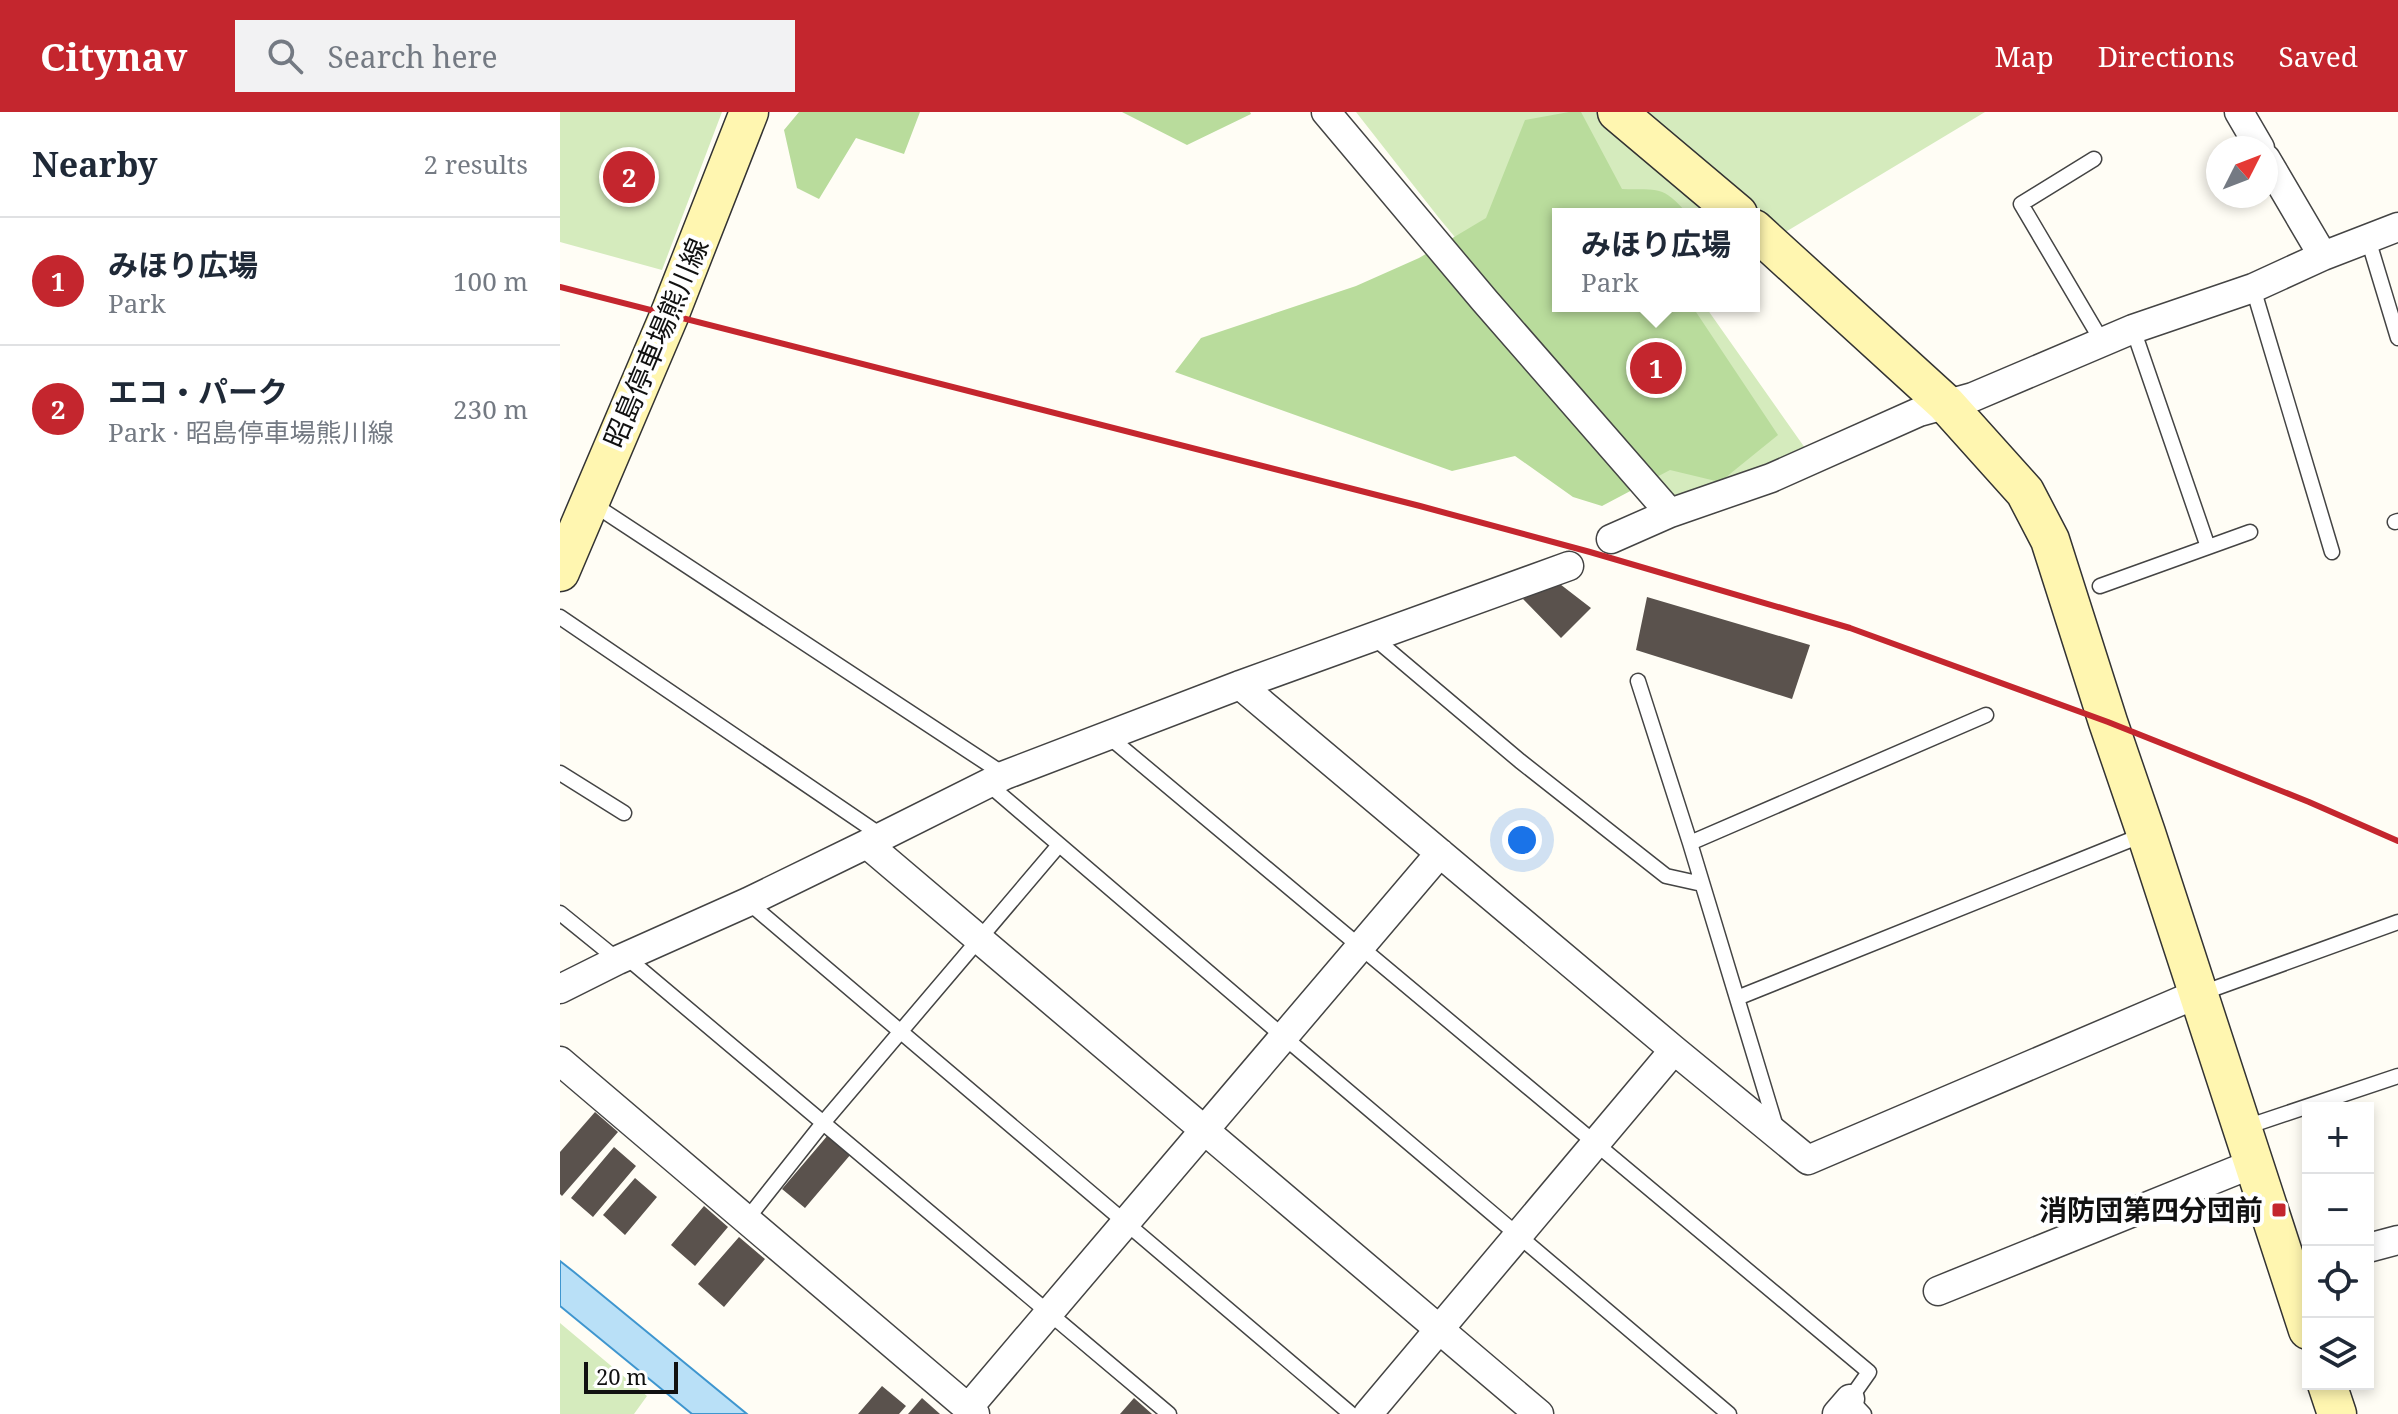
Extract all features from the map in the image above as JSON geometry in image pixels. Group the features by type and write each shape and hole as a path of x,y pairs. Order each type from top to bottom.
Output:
{"street":[{"name":"昭島停車場熊川線","path":"560,572 669,316 749,112"},
{"path":"1326,112 1670,513"},
{"path":"1617,112 1731,208"},
{"path":"2239,112 2253,136"},
{"path":"2278,179 2323,256"},
{"path":"1611,539 1670,513 1771,478 1906,417 1973,397 2133,329 2253,288 2398,227"},
{"path":"1760,234 1946,404 2025,492 2050,540 2247,1146 2297,1266 2306,1318"},
{"path":"560,989 748,902 996,779 1240,685 1569,566"},
{"path":"1240,685 1808,1160 2197,994"},
{"path":"875,840 979,939 1539,1414"},
{"path":"560,1061 972,1411 1049,1313 1440,853"},
{"path":"1368,1414 1674,1050"},
{"path":"1938,1291 2247,1146"},
{"path":"2374,1246 2398,1240"},
{"path":"2329,1390 2337,1414"}],"lane":[{"path":"2094,159 2021,204 2103,343"},
{"path":"2368,239 2398,338"},
{"path":"2253,288 2332,552"},
{"path":"2133,329 2208,547"},
{"path":"589,502 996,779 1059,845 1729,1414"},
{"path":"2100,586 2250,532"},
{"path":"560,617 875,840"},
{"path":"1372,637 1520,761 1666,876 1702,884"},
{"path":"1638,681 1779,1136"},
{"path":"1690,843 1986,715"},
{"path":"1108,736 1869,1372 1850,1409"},
{"path":"560,773 624,813"},
{"path":"1737,998 2146,833"},
{"path":"747,1219 823,1123 1059,845"},
{"path":"748,902 1351,1414"},
{"path":"560,913 622,958 823,1123 1169,1414"},
{"path":"2197,994 2398,922"},
{"path":"2247,1146 2398,1076"}],"green space":[{"path":"560,112 722,112 662,270 560,242"},
{"path":"799,112 920,112 904,154 856,138 819,199 797,188 784,130"},
{"path":"1122,112 1250,112 1251,114 1187,145"},
{"path":"1356,112 1985,112 1760,247 1760,208 1552,208 1552,312 1709,312 1805,448 1674,501 1439,218"},
{"path":"1581,112 1622,189 1659,191 1682,208 1552,208 1552,312 1696,312 1778,435 1720,482 1670,470 1602,506 1573,497 1515,456 1452,471 1175,372 1201,338 1356,286 1419,258 1486,218 1525,120"},
{"path":"560,1323 647,1396 634,1414 560,1414"}],"water":[{"path":"560,1261 747,1414 692,1414 560,1306"}],"building":[{"path":"1556,581 1591,608 1561,638 1523,599"},
{"path":"1647,597 1810,645 1792,699 1636,650"},
{"path":"595,1112 618,1132 562,1196 560,1152"},
{"path":"828,1135 851,1154 805,1208 782,1189"},
{"path":"614,1147 636,1166 593,1217 571,1198"},
{"path":"635,1178 657,1197 625,1235 603,1215"},
{"path":"704,1206 728,1227 695,1266 671,1245"},
{"path":"739,1237 765,1259 724,1307 698,1284"},
{"path":"882,1386 906,1406 899,1414 858,1414"},
{"path":"922,1398 940,1414 908,1414"},
{"path":"1134,1398 1152,1414 1120,1414"}],"railway":[{"path":"560,287 1420,506 1850,628 2108,722 2398,841"}],"place":[{"name":"エコ・パーク","path":"629,177"},
{"name":"みほり広場","path":"1656,368"},
{"name":"消防団第四分団前","path":"2279,1210"}]}
